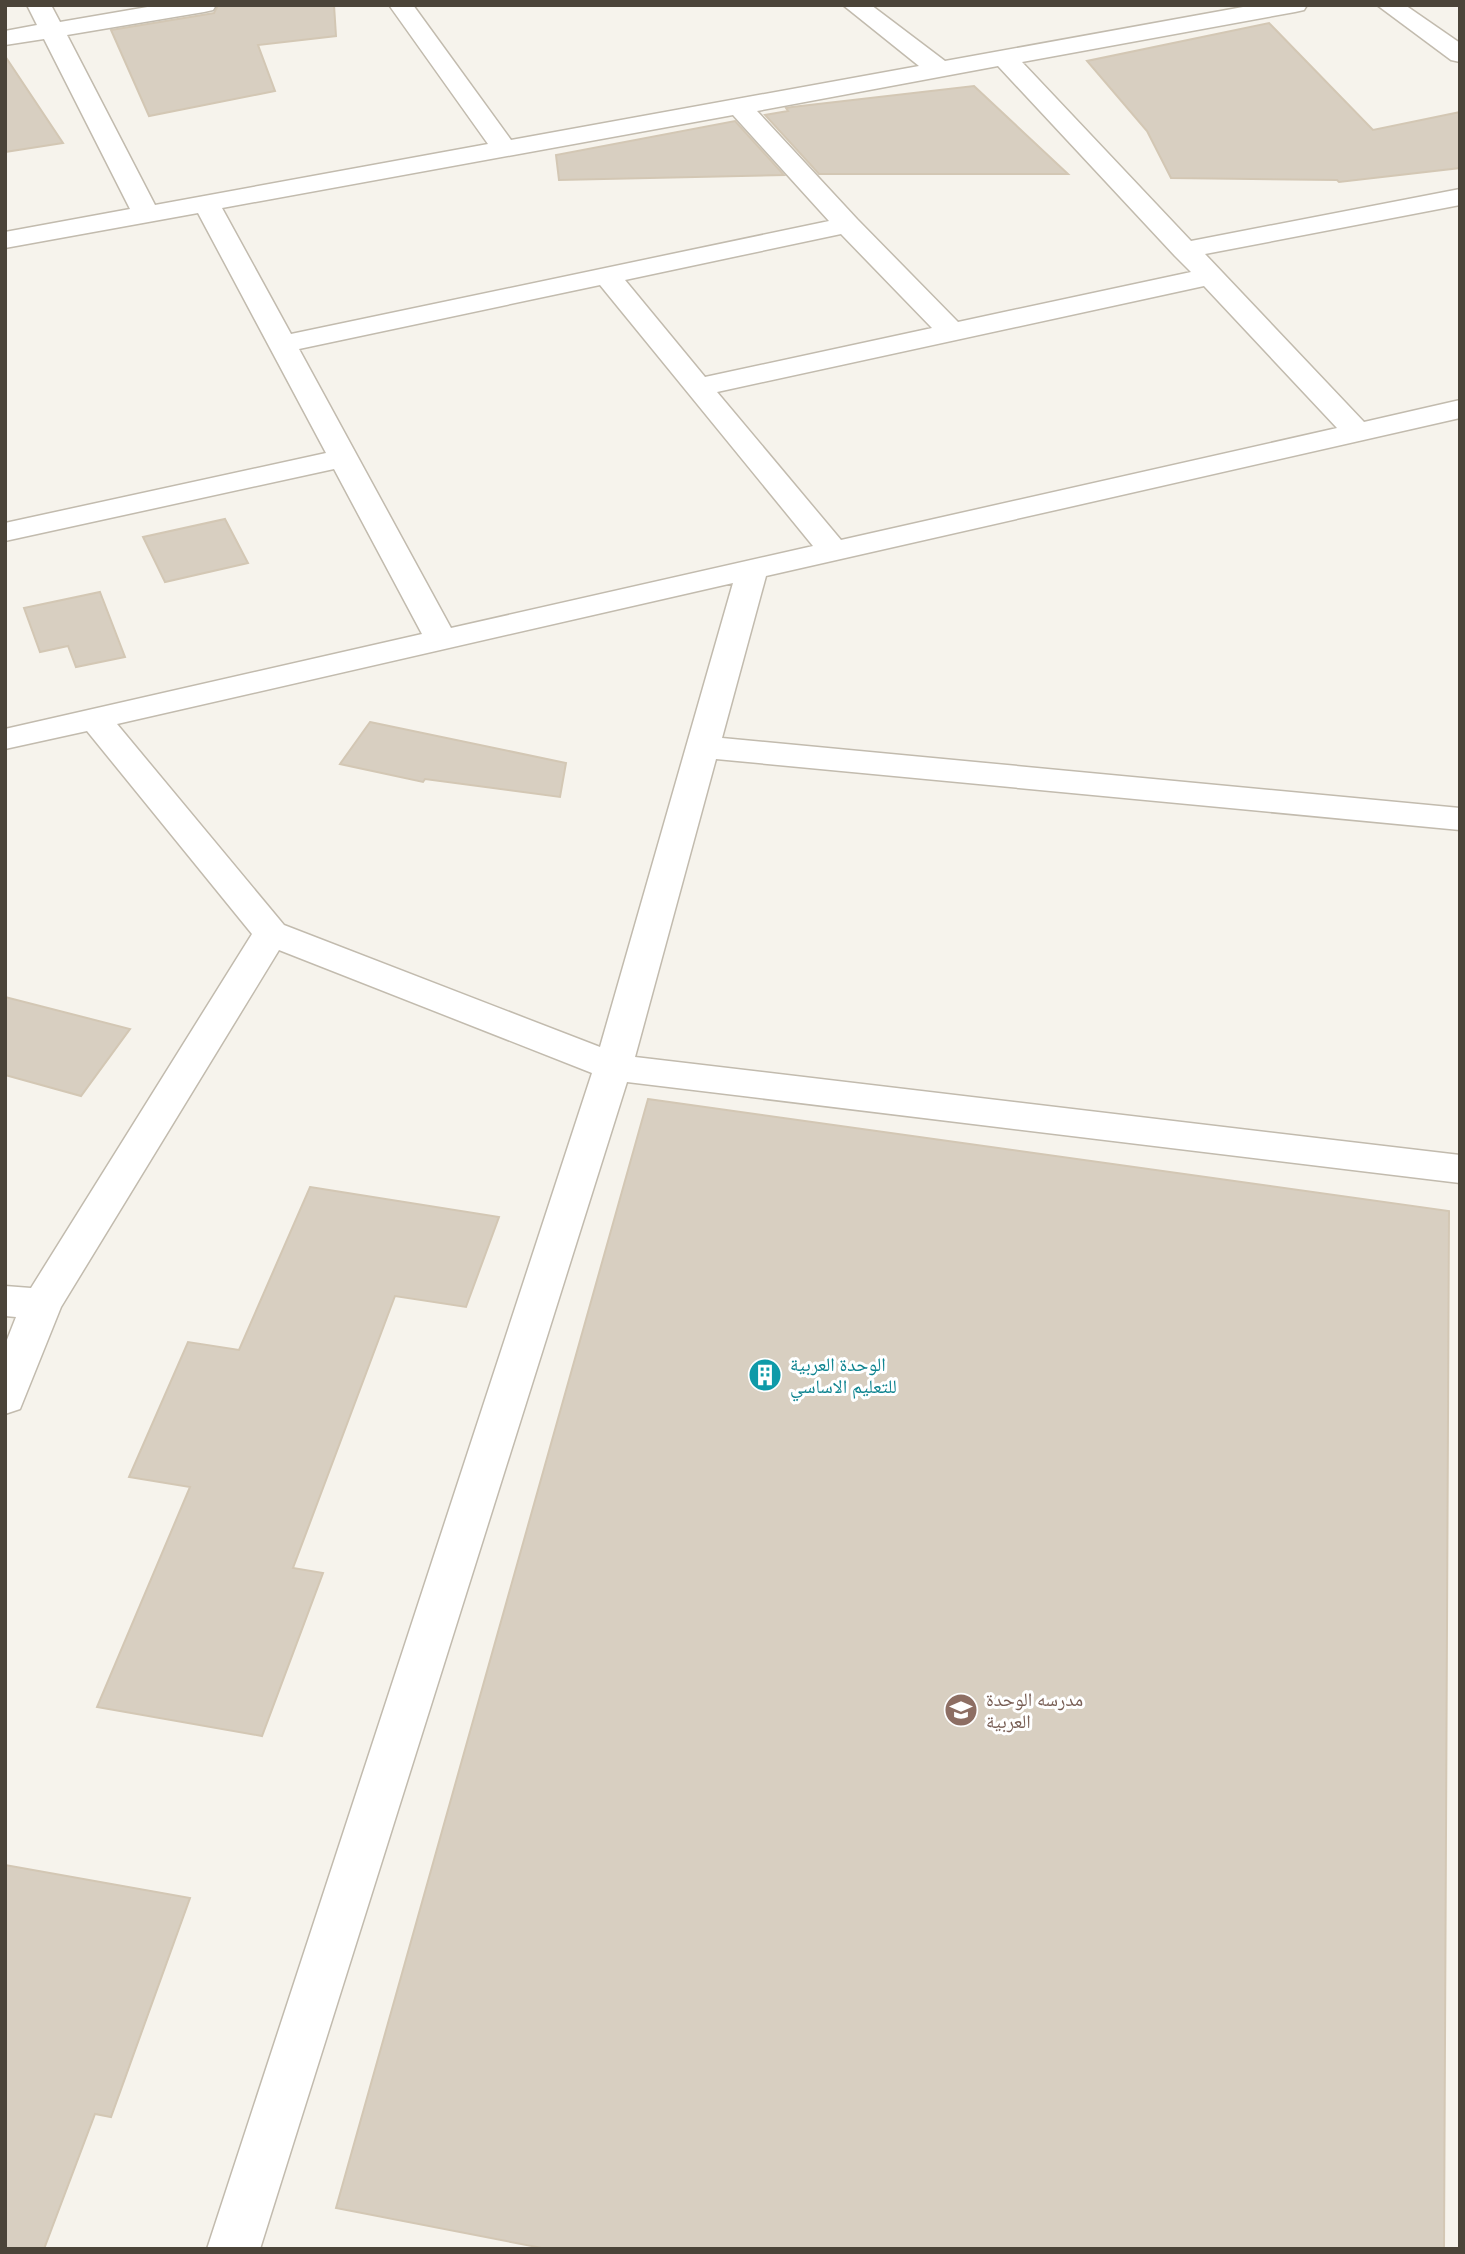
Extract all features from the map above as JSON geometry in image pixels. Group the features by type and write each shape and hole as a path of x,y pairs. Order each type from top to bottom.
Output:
{"street":[{"path":"39,5 146,214"},
{"path":"5,38 204,5"},
{"path":"401,5 504,149"},
{"path":"855,5 939,69"},
{"path":"5,240 1295,5"},
{"path":"1389,5 1460,55"},
{"path":"1004,58 1358,433"},
{"path":"740,106 847,225 952,332"},
{"path":"1185,250 1460,197"},
{"path":"206,203 441,639"},
{"path":"282,344 847,225"},
{"path":"607,276 834,552"},
{"path":"699,387 1210,276"},
{"path":"5,739 1460,410"},
{"path":"9,521 343,458"},
{"path":"233,2249 613,1067 752,571"},
{"path":"97,720 271,933 613,1067 1460,1169"},
{"path":"703,747 1460,819"},
{"path":"5,1398 24,1303 271,933"}],"building":[{"path":"218,5 334,5 336,36 258,45 275,91 149,116 111,30 214,13"},
{"path":"1269,23 1373,130 1460,112 1460,168 1339,182 1171,178 1147,131 1087,61"},
{"path":"5,56 63,143 5,152"},
{"path":"974,86 1068,174 819,174 765,115 788,111 786,108 792,107"},
{"path":"735,121 784,175 559,180 556,155"},
{"path":"225,519 248,563 165,582 143,537"},
{"path":"100,592 125,657 76,667 68,646 40,652 24,608"},
{"path":"370,722 566,763 560,797 425,779 423,782 340,764"},
{"path":"5,997 130,1029 81,1096 5,1075"},
{"name":"مدرسه الوحدة العربية","path":"648,1099 1449,1211 1444,2249 547,2249 336,2208"},
{"path":"310,1187 499,1217 466,1307 395,1296 293,1568 323,1573 262,1736 97,1707 190,1487 129,1477 188,1342 239,1350"},
{"path":"5,1865 190,1898 111,2117 95,2114 44,2249 5,2249"}],"place":[{"name":"الوحدة العربية للتعليم الاساسي","path":"765,1375"},
{"name":"مدرسه الوحدة العربية","path":"961,1710"}]}
